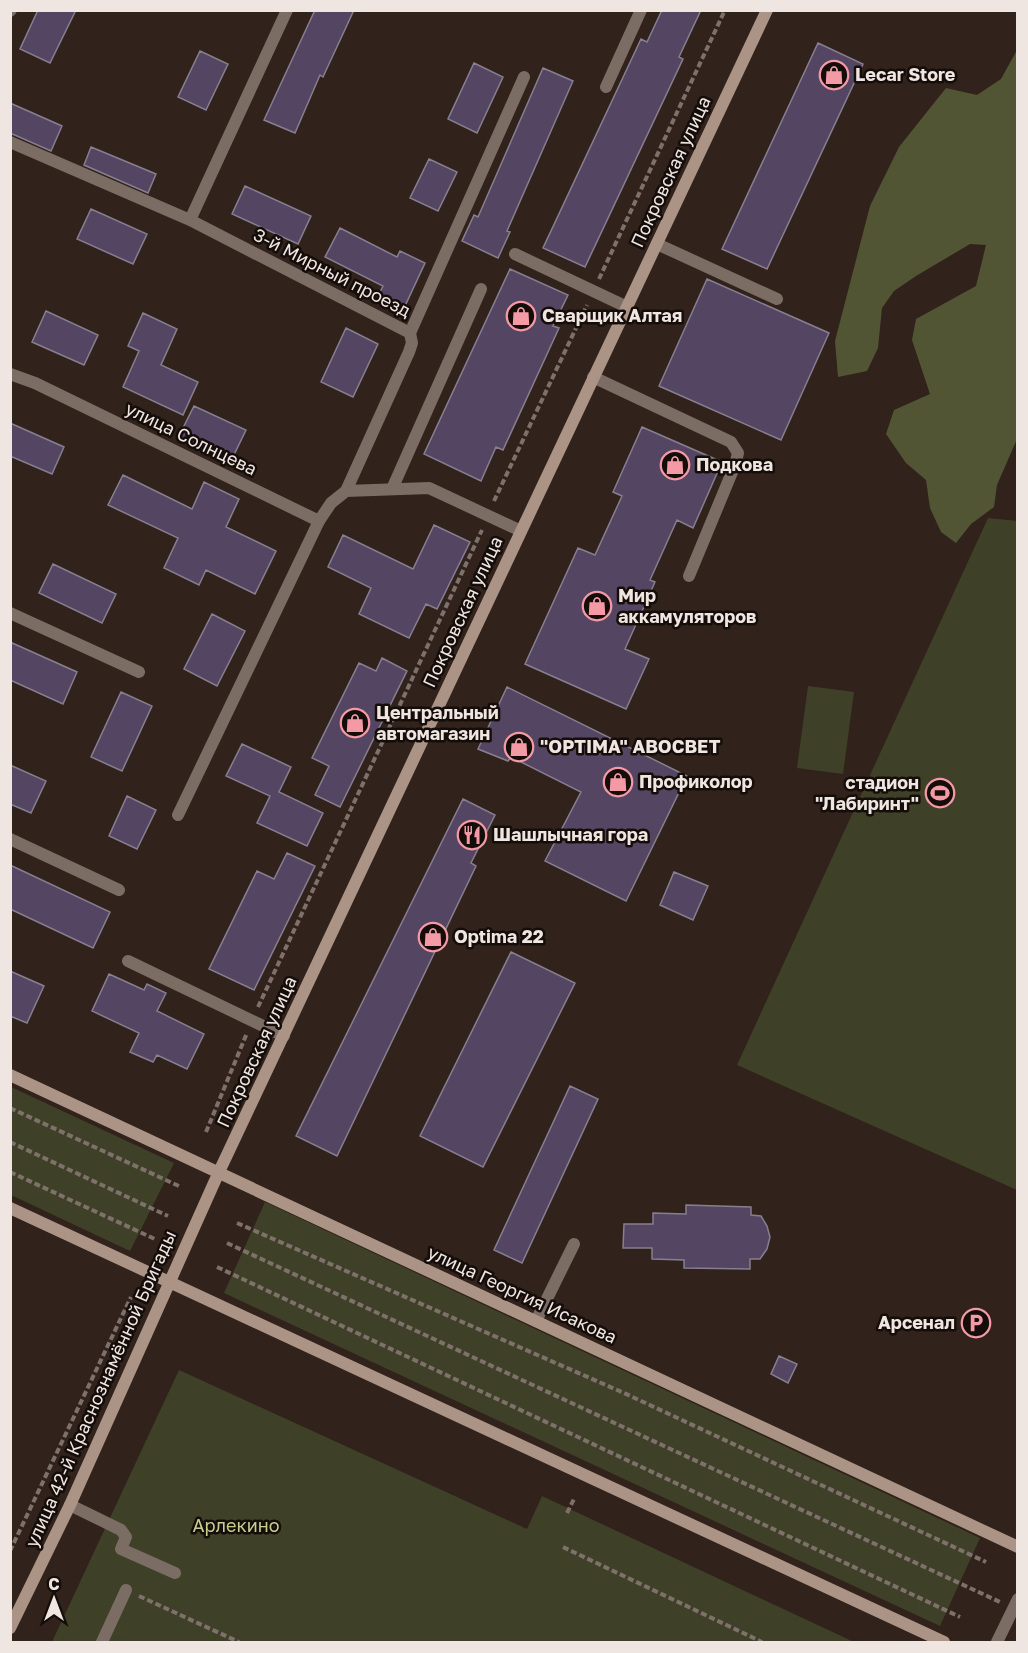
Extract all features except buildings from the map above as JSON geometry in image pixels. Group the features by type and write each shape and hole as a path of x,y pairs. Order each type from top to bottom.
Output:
{"street":[{"path":"190,220 286,10"},
{"path":"606,87 641,10"},
{"name":"Покровская улица","path":"194,1229 767,10"},
{"path":"410,333 524,77"},
{"name":"3-й Мирный проезд","path":"10,142 190,220 410,333 412,343 409,352 346,491"},
{"path":"657,244 777,299"},
{"path":"515,254 627,307"},
{"path":"392,489 481,289"},
{"name":"улица Солнцева","path":"10,374 35,383 319,520"},
{"path":"593,377 731,442 738,453 689,576"},
{"path":"178,815 319,520 331,503 346,491 429,488 521,531"},
{"path":"10,614 138,672"},
{"path":"10,839 118,890"},
{"path":"128,961 284,1036"},
{"name":"улица Георгия Исакова","path":"10,1076 1017,1546"},
{"path":"10,1208 944,1642"},
{"name":"улица 42-й Краснознамённой Бригады","path":"10,1628 70,1505 194,1229"},
{"path":"536,1322 574,1244"},
{"path":"70,1505 121,1530 126,1537 121,1549 175,1573"},
{"path":"102,1642 126,1590"},
{"path":"998,1642 1015,1604"}],"path":[{"path":"206,1132 252,1021 725,10"},
{"path":"10,1108 181,1187"},
{"path":"10,1142 168,1216"},
{"path":"10,1172 157,1240"},
{"path":"237,1222 624,1393 986,1562"},
{"path":"227,1243 1015,1604"},
{"path":"217,1267 960,1617"},
{"path":"10,1551 131,1297"},
{"path":"567,1513 574,1499"},
{"path":"563,1547 762,1642"},
{"path":"126,1590 239,1642"}],"green space":[{"path":"1017,50 1017,439 997,485 994,507 971,524 956,543 941,532 930,508 926,480 906,463 886,434 894,410 930,394 912,340 916,319 976,286 986,245 970,244 894,291 882,308 878,348 867,371 838,377 835,341 870,206 899,147 946,88 977,95 1001,79"},
{"name":"стадион \"Лабиринт\"","path":"988,518 1018,521 1017,1190 737,1065"},
{"path":"808,686 854,692 843,774 797,768"},
{"path":"11,1087 174,1163 130,1251 11,1195"},
{"path":"265,1202 980,1538 940,1626 224,1293"},
{"name":"Арлекино","path":"179,1370 527,1529 542,1496 854,1642 52,1642"}],"place":[{"name":"Lecar Store","path":"834,75"},
{"name":"Сварщик Алтая","path":"521,316"},
{"name":"Подкова","path":"675,465"},
{"name":"Мир аккамуляторов","path":"597,606"},
{"name":"Центральный автомагазин","path":"355,723"},
{"name":"\"OPTIMA\" АВОСВЕТ","path":"519,747"},
{"name":"Профиколор","path":"618,782"},
{"name":"стадион \"Лабиринт\"","path":"940,793"},
{"name":"Шашлычная гора","path":"472,835"},
{"name":"Optima 22","path":"433,937"},
{"name":"Арсенал","path":"976,1323"}]}
